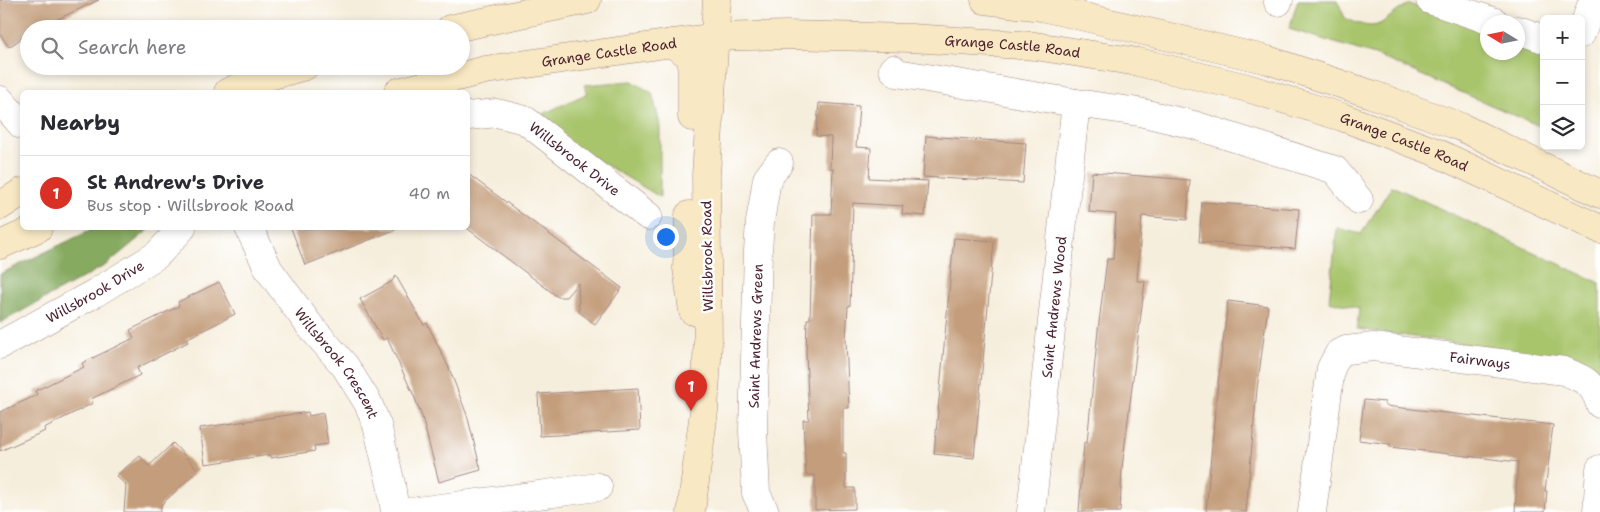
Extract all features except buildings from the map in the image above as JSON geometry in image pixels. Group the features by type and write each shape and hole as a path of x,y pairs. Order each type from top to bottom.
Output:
{"main road":[{"path":"470,25 588,0"},
{"name":"Willsbrook Road","path":"691,512 705,399 708,342 706,175 717,0"},
{"path":"985,0 1042,7 1268,60 1371,94 1461,127 1600,194"},
{"name":"Grange Castle Road","path":"470,74 485,70 715,37 787,35 911,38 1035,46 1138,62 1244,87 1342,118 1433,151 1600,229"},
{"path":"671,43 692,57 687,268 705,399"},
{"path":"232,90 255,80 273,75"},
{"name":"Grange Castle Road","path":"406,90 465,75"},
{"path":"0,206 20,193"},
{"path":"0,245 34,230"}],"street":[{"path":"1430,0 1480,17"},
{"path":"1585,22 1592,0"},
{"path":"1525,32 1540,38"},
{"path":"893,69 897,72 989,90 1139,112 1194,125 1335,170 1359,200"},
{"path":"0,100 20,123"},
{"name":"Saint Andrews Wood","path":"1031,512 1076,103"},
{"name":"Willsbrook Drive","path":"470,116 497,113 525,120 648,216"},
{"name":"Saint Andrews Green","path":"765,512 756,493 753,431 760,222 767,179 779,163"},
{"name":"Willsbrook Drive","path":"0,345 95,293 157,255 180,230"},
{"name":"Willsbrook Crescent","path":"250,230 269,270 310,326 345,366 368,403 377,425 391,484 395,512"},
{"name":"Fairways","path":"1312,512 1331,368 1339,353 1346,350 1372,347 1564,371 1583,379 1595,389 1600,404"},
{"path":"1597,512 1600,469"},
{"path":"410,512 598,487"}],"green space":[{"path":"1298,0 1337,0 1345,18 1367,26 1380,24 1409,4 1480,27 1480,60 1525,60 1525,41 1540,47 1540,126 1375,55 1289,29"},
{"path":"632,81 652,93 660,125 660,197 530,120 588,93 584,85"},
{"path":"1392,186 1600,283 1600,373 1579,360 1357,329 1359,308 1329,301 1337,228 1361,234"},
{"path":"91,230 149,230 106,265 0,323 0,274"}],"place":[{"name":"St Andrew's Drive","path":"691,411"}]}
